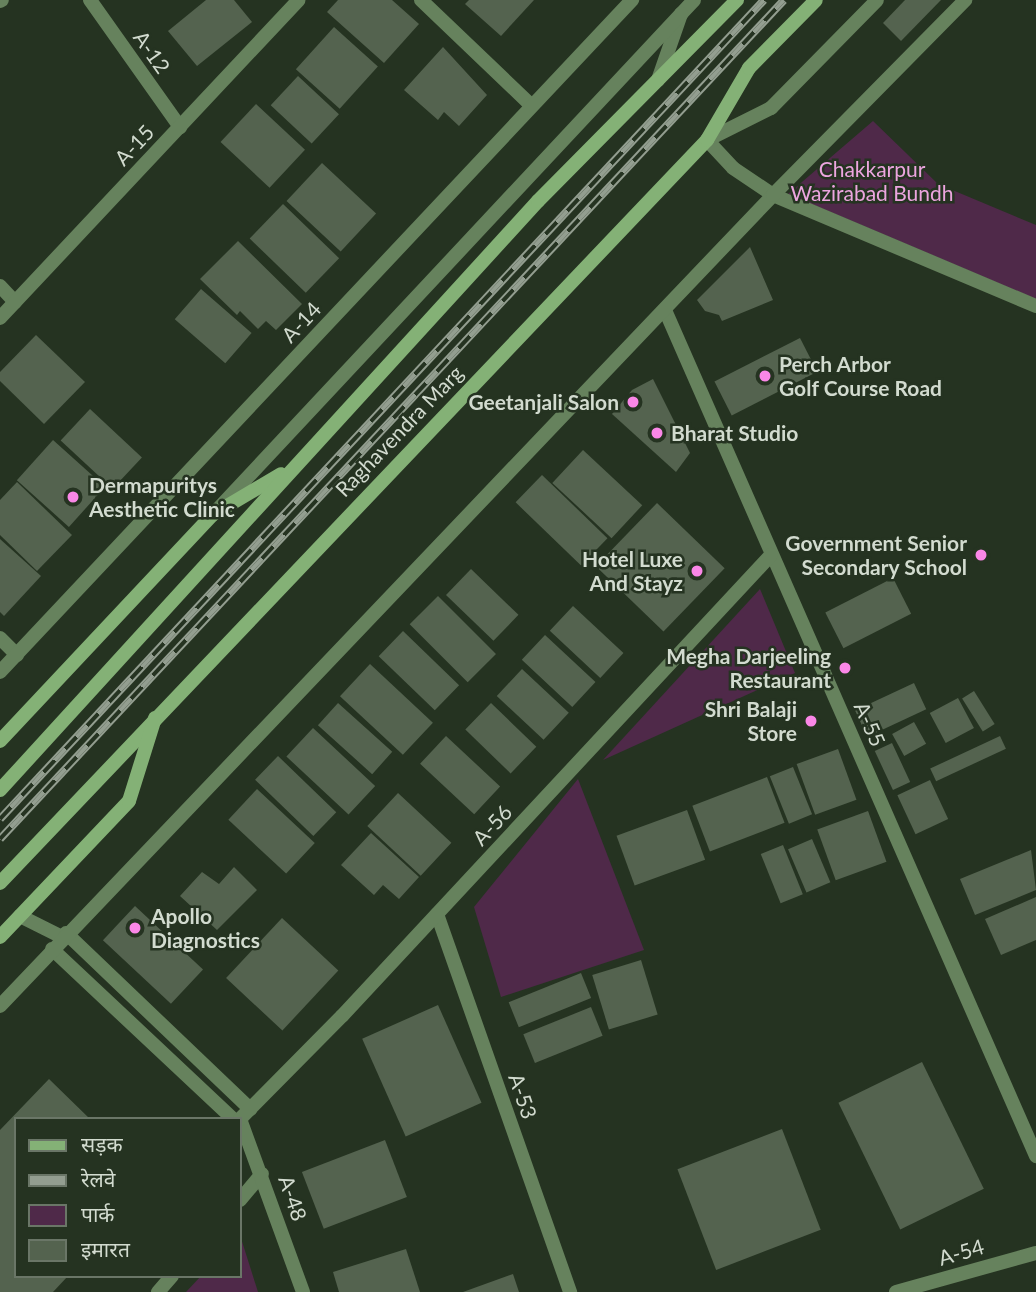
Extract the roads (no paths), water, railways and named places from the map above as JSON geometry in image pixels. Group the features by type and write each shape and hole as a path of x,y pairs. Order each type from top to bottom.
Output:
{"main road":[{"path":"0,790 538,201 737,0"},
{"name":"Raghavendra Marg","path":"0,883 157,714 707,140 749,68 816,0"},
{"path":"0,741 212,515 293,467"},
{"path":"0,937 129,801 157,714"}],"street":[{"name":"A-12","path":"90,0 180,127"},
{"name":"A-15","path":"0,318 299,0"},
{"path":"421,0 530,104"},
{"name":"A-14","path":"0,672 530,104 632,0"},
{"path":"212,515 694,0"},
{"path":"877,0 771,108 707,140 733,168 773,195 1036,306"},
{"path":"0,1006 64,935 773,195 965,0"},
{"path":"658,80 681,14"},
{"path":"0,286 15,302"},
{"name":"A-55","path":"665,310 1036,1156"},
{"name":"A-56","path":"242,1120 771,555"},
{"path":"0,638 17,654"},
{"name":"A-53","path":"437,914 570,1292"},
{"path":"20,916 64,935 239,1117"},
{"path":"52,949 239,1117"},
{"name":"A-48","path":"242,1120 303,1292"},
{"path":"242,1197 262,1174"},
{"name":"A-54","path":"896,1292 1036,1253"},
{"path":"158,1292 170,1278"}],"railway":[{"path":"0,819 764,0"},
{"path":"0,839 784,0"}],"place":[{"name":"Perch Arbor Golf Course Road","path":"765,376"},
{"name":"Geetanjali Salon","path":"633,402"},
{"name":"Bharat Studio","path":"657,433"},
{"name":"Dermapuritys Aesthetic Clinic","path":"73,497"},
{"name":"Government Senior Secondary School","path":"981,555"},
{"name":"Hotel Luxe And Stayz","path":"697,571"},
{"name":"Megha Darjeeling Restaurant","path":"845,668"},
{"name":"Shri Balaji Store","path":"811,721"},
{"name":"Apollo Diagnostics","path":"135,928"}],"park label":[{"name":"Chakkarpur Wazirabad Bundh","path":"872,181"}]}
